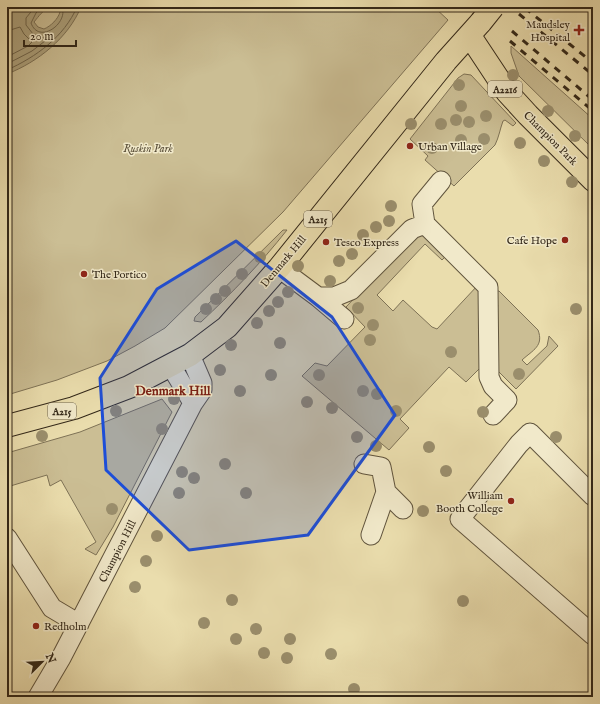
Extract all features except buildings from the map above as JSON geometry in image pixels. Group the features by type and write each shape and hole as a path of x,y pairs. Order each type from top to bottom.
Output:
{"main road":[{"name":"Champion Park","path":"481,21 507,92 593,180"},
{"name":"Denmark Hill","path":"7,426 74,408 130,387 190,356 227,327 279,268 438,70 481,21"}],"street":[{"path":"441,181 422,204 425,224 488,287 488,377 493,386 507,400 493,416"},
{"path":"318,297 334,297 351,290 412,229 425,224"},
{"path":"279,268 344,318"},
{"name":"Champion Hill","path":"38,697 79,624 193,403 201,394 202,383 190,356"},
{"path":"171,366 193,403"},
{"path":"593,496 530,433 519,444 460,519 593,635"},
{"path":"364,464 381,467 386,492 371,535"},
{"path":"386,492 403,508"},
{"path":"7,538 52,608 79,624"}],"highlighted area":[{"path":"236,241 332,317 395,415 308,535 189,550 106,470 100,378 157,289"}],"green space":[{"name":"Ruskin Park","path":"7,7 434,7 448,20 283,212 165,328 107,361 57,380 7,395"},
{"path":"511,46 593,119 593,126 591,128 593,130 593,149 519,76 511,53"},
{"path":"464,74 471,75 516,123 513,126 505,120 503,121 495,145 454,186 425,160 428,156 410,139 458,78"},
{"path":"283,230 287,230 257,266 235,289 201,322 194,321 195,317"},
{"path":"423,232 445,257 442,260 425,244 377,295 393,311 403,300 432,327 437,329 478,285 481,289 482,366 466,382 449,367 400,419 409,428 389,450 302,376 315,363 327,366 365,327 346,307 415,234"},
{"path":"495,291 499,291 538,330 540,340 538,344 522,360 527,365 547,346 549,336 558,346 516,389 496,369 494,311 498,306 495,301"},
{"path":"162,399 172,412 113,527 96,555 85,549 96,542 61,480 50,486 47,475 7,487 7,453 80,432"}],"water":[{"path":"16,7 50,7 43,11 34,22 38,27 44,29 54,22 59,15 60,12 55,7 81,7 68,29 51,48 30,63 7,74 7,18"}],"railway":[{"path":"525,8 593,63"},
{"path":"519,14 593,75"},
{"path":"512,31 593,100"},
{"path":"510,41 593,111"}],"place":[{"name":"Maudsley Hospital","path":"579,30"},
{"name":"Urban Village","path":"410,146"},
{"name":"Cafe Hope","path":"565,240"},
{"name":"Tesco Express","path":"326,242"},
{"name":"The Portico","path":"84,274"},
{"name":"William Booth College","path":"511,501"},
{"name":"Redholm","path":"36,626"}],"district":[{"name":"Denmark Hill","path":"173,390"}]}
